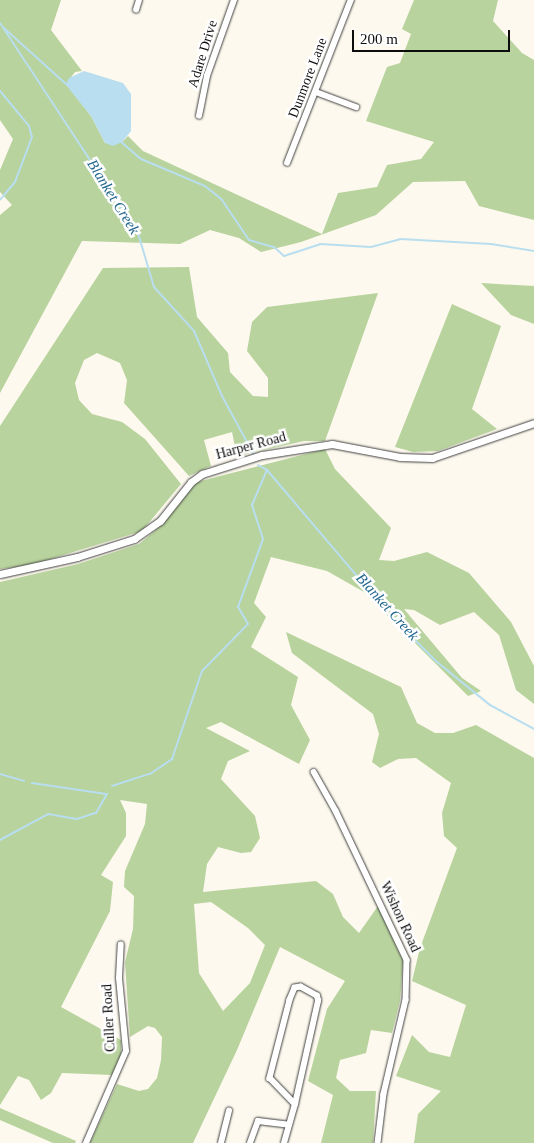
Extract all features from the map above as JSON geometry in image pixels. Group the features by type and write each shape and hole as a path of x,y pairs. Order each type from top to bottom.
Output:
{"street":[{"path":"136,10 139,0"},
{"name":"Adare Drive","path":"199,116 207,76 234,0"},
{"name":"Dunmore Lane","path":"287,163 351,0"},
{"path":"316,92 356,107"},
{"name":"Harper Road","path":"0,574 77,557 134,539 160,521 191,482 237,462 294,447 332,444 393,456 432,458 534,423"},
{"name":"Wishon Road","path":"314,772 336,811 408,960 406,1000 384,1094 378,1143"},
{"name":"Culler Road","path":"86,1143 126,1051 119,978 121,945"},
{"path":"284,1143 295,1104 318,998 301,987 295,988 270,1078 295,1104"},
{"path":"221,1143 229,1111"},
{"path":"250,1143 256,1123 268,1120 289,1125"}],"green space":[{"path":"0,0 61,0 51,30 82,71 75,72 66,84 91,116 105,143 122,142 128,136 143,151 322,234 338,193 377,187 387,165 421,159 434,142 366,121 387,67 400,63 411,34 402,29 414,0 498,0 493,21 522,53 534,60 534,220 479,206 465,181 413,182 376,215 301,242 261,252 239,238 210,230 180,244 82,241 0,393 0,215 12,205 0,192 0,170 13,139 0,120"},
{"path":"189,267 197,317 228,353 230,372 253,396 268,397 268,378 247,351 252,322 267,307 378,293 325,441 304,441 237,456 232,432 204,440 211,466 189,476 124,403 127,380 120,363 97,353 84,360 75,383 79,400 92,414 122,422 145,439 181,484 142,531 31,565 0,569 0,426 103,268"},
{"path":"481,283 534,286 534,324 511,315"},
{"path":"452,304 501,326 472,409 497,429 438,451 413,452 395,447"},
{"path":"325,449 335,469 391,528 379,560 394,561 427,552 469,573 511,622 534,666 534,704 516,690 499,635 474,612 440,625 414,610 404,609 462,678 481,691 468,696 364,592 327,571 271,557 254,603 266,617 251,647 298,677 291,705 310,740 299,764 221,722 206,728 250,751 228,761 221,779 255,816 260,838 251,852 241,853 218,847 207,864 203,892 316,881 333,894 343,917 359,933 378,906 403,961 400,1001 392,1033 371,1030 366,1053 340,1060 336,1078 350,1091 376,1091 373,1143 321,1143 333,1095 308,1081 327,1009 345,981 280,947 237,1050 193,1143 90,1143 117,1084 139,1091 148,1089 157,1078 161,1060 162,1037 155,1028 148,1026 130,1037 125,962 133,929 134,896 124,887 125,871 145,824 147,804 120,800 126,813 126,836 101,875 113,882 110,911 61,1007 121,1040 121,1055 112,1075 62,1073 51,1093 41,1100 29,1080 18,1076 0,1105 0,582 78,564 139,544 163,524 197,482","holes":["211,902 248,928 265,945 250,983 223,1011 199,973 194,904"]},
{"path":"286,632 401,687 417,723 435,733 453,733 476,725 534,758 534,1143 414,1143 418,1114 441,1091 396,1076 412,1035 429,1052 450,1057 466,1005 412,981 420,948 457,848 444,836 442,813 451,783 416,758 398,759 380,768 372,762 379,734 373,714 292,653"},
{"path":"0,1108 76,1141 75,1143 53,1143 0,1120"}],"water":[{"path":"84,71 123,83 131,94 131,131 122,142 113,146 105,143 91,116 66,84 69,78"}],"waterway":[{"name":"Blanket Creek","path":"0,23 138,233 154,287 194,331 222,396 254,455"},
{"path":"4,28 67,85"},
{"path":"0,91 29,126 32,137 15,182 0,200"},
{"path":"120,141 141,159 205,186 222,200 249,240 274,247 284,256 320,244 371,247 400,239 491,244 534,251"},
{"name":"Blanket Creek","path":"258,465 267,470 391,616 437,662 490,705 534,729"},
{"path":"112,786 150,774 172,759 202,671 248,624 238,607 263,539 252,505 267,470"},
{"path":"0,774 24,781"},
{"path":"32,783 106,794"},
{"path":"0,840 48,814 77,819 96,813 107,794"}]}
